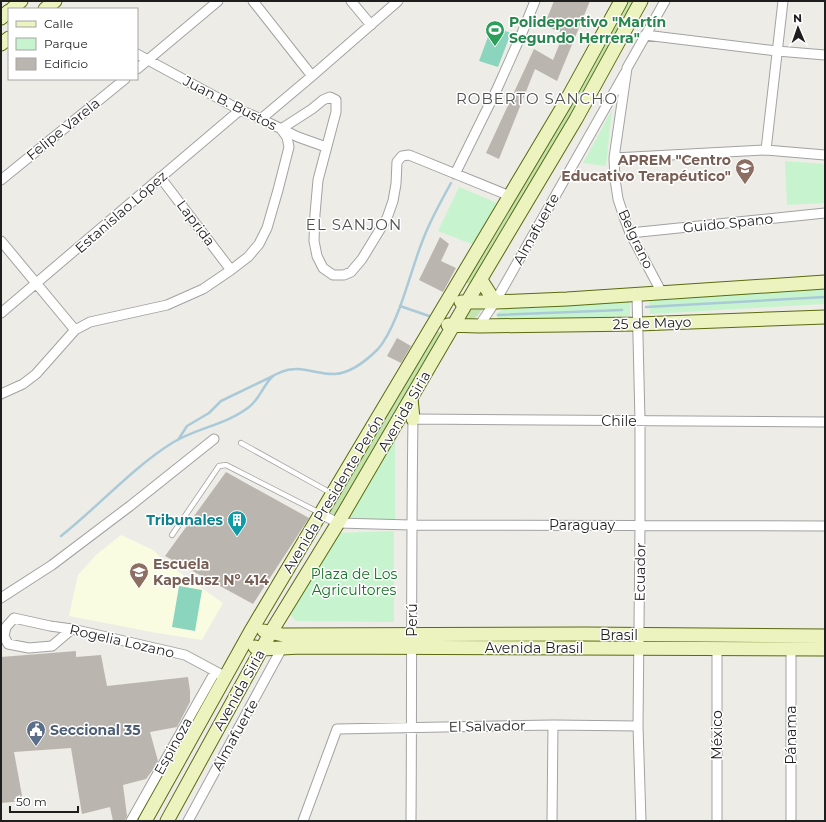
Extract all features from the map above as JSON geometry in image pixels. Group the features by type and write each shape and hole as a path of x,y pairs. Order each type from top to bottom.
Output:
{"street":[{"path":"138,68 218,1"},
{"path":"253,1 312,76"},
{"path":"351,1 371,25"},
{"path":"261,119 398,1"},
{"path":"455,174 497,89 535,1"},
{"path":"437,320 565,103 621,1"},
{"name":"Avenida Siria","path":"167,821 271,632 338,523 576,119 641,1"},
{"name":"Belgrano","path":"662,293 630,233 618,199 614,158 627,68 664,1"},
{"path":"766,150 784,1"},
{"path":"645,35 777,51 825,55"},
{"name":"Juan B. Bustos","path":"138,55 240,110 298,137 326,147"},
{"name":"Almafuerte","path":"479,326 495,302 627,68"},
{"name":"Felipe Varela","path":"1,180 123,80"},
{"path":"1,394 23,384 36,374 75,330 96,320 167,304 203,289 248,257 259,244 267,228 278,190 289,147 287,137 281,129 323,100 330,97 336,100 336,112 318,180 314,241 317,256 323,268 333,275 351,272 362,259 387,218 393,201 396,184 397,162 402,156 409,155 510,196"},
{"name":"Estanislao López","path":"1,313 240,110"},
{"path":"614,158 766,150 825,155"},
{"name":"Laprida","path":"160,177 231,270"},
{"name":"Guido Spano","path":"630,233 825,214"},
{"path":"1,241 75,330"},
{"path":"480,280 495,302"},
{"name":"25 de Mayo","path":"447,302 638,299 662,293 825,282"},
{"name":"Ecuador","path":"638,299 640,421 638,726 640,821"},
{"name":"25 de Mayo","path":"437,320 454,325 479,326 638,319 825,317"},
{"name":"Avenida Presidente Perón","path":"145,821 220,675 244,645 252,629 437,320"},
{"path":"411,398 413,419"},
{"name":"Chile","path":"413,419 825,422"},
{"name":"Perú","path":"411,821 411,524 413,419"},
{"path":"1,598 52,565 148,493 214,439"},
{"path":"321,514 338,523"},
{"name":"Paraguay","path":"338,523 825,526"},
{"path":"284,612 290,625 302,635"},
{"name":"Rogelia Lozano","path":"72,629 52,646 29,648 8,644 4,636 6,627 14,618 72,629 185,655 220,675"},
{"name":"Avenida Brasil","path":"252,629 283,635 412,641 638,648 825,649"},
{"name":"Brasil","path":"412,641 638,635 825,636"},
{"name":"Avenida Brasil","path":"244,645 262,649 412,641"},
{"name":"Almafuerte","path":"188,821 282,648"},
{"name":"México","path":"717,649 717,821"},
{"name":"Pánama","path":"791,649 791,821"},
{"name":"Espinoza","path":"131,821 220,675"},
{"path":"552,821 553,726"},
{"name":"El Salvador","path":"303,821 337,729 638,726"}],"lane":[{"path":"241,443 333,494"},
{"path":"172,535 219,466 226,465 321,514"}],"shaded area":[{"name":"Escuela Kapelusz Nº 414","path":"121,535 153,550 169,565 223,603 202,640 69,616 78,575 96,555"}],"green space":[{"path":"626,1 636,1 572,117 471,284 467,283 467,280"},
{"name":"Polideportivo \"Martín Segundo Herrera\"","path":"492,26 511,33 498,67 479,61"},
{"path":"612,110 606,166 583,163"},
{"path":"785,161 825,164 825,203 787,205"},
{"path":"459,187 497,203 474,245 438,231"},
{"path":"825,288 825,304 650,314 649,300"},
{"path":"630,301 630,316 500,321 496,314 507,307"},
{"path":"482,309 474,318 469,321 462,322 468,310"},
{"path":"437,331 442,334 337,513 331,513 329,509"},
{"path":"395,435 395,521 346,520"},
{"name":"Plaza de Los Agricultores","path":"394,531 394,622 296,621 289,613 337,533"},
{"path":"179,586 202,590 195,631 172,627"}],"building":[{"path":"554,1 590,1 557,81 535,69 499,159 486,153 534,49 553,60 564,33 544,26"},
{"path":"440,237 449,244 441,261 456,268 443,292 419,280"},
{"path":"397,338 411,346 401,363 387,356"},
{"name":"Tribunales","path":"226,472 309,518 253,604 165,556"},
{"path":"76,651 76,657 101,655 107,686 188,677 190,702 177,727 150,732 158,761 154,768 146,779 123,785 127,816 125,820 113,821 110,807 82,814 71,748 14,752 23,801 1,803 1,657"}],"waterway":[{"path":"61,536 157,453 181,438 231,418 253,404 275,375 295,369 328,374 341,373 353,369 374,353 383,342 392,326 427,230 451,183"},
{"path":"646,307 825,297"},
{"path":"400,306 432,317"},
{"path":"498,315 622,310"},
{"path":"178,440 187,426 209,413 221,401 273,376"}],"place":[{"name":"Polideportivo \"Martín Segundo Herrera\"","path":"495,47"},
{"name":"APREM \"Centro Educativo Terapéutico\"","path":"745,185"},
{"name":"Tribunales","path":"237,537"},
{"name":"Escuela Kapelusz Nº 414","path":"139,589"},
{"name":"Seccional 35","path":"36,747"}],"district":[{"name":"ROBERTO SANCHO","path":"537,99"},
{"name":"EL SANJON","path":"354,225"}]}
